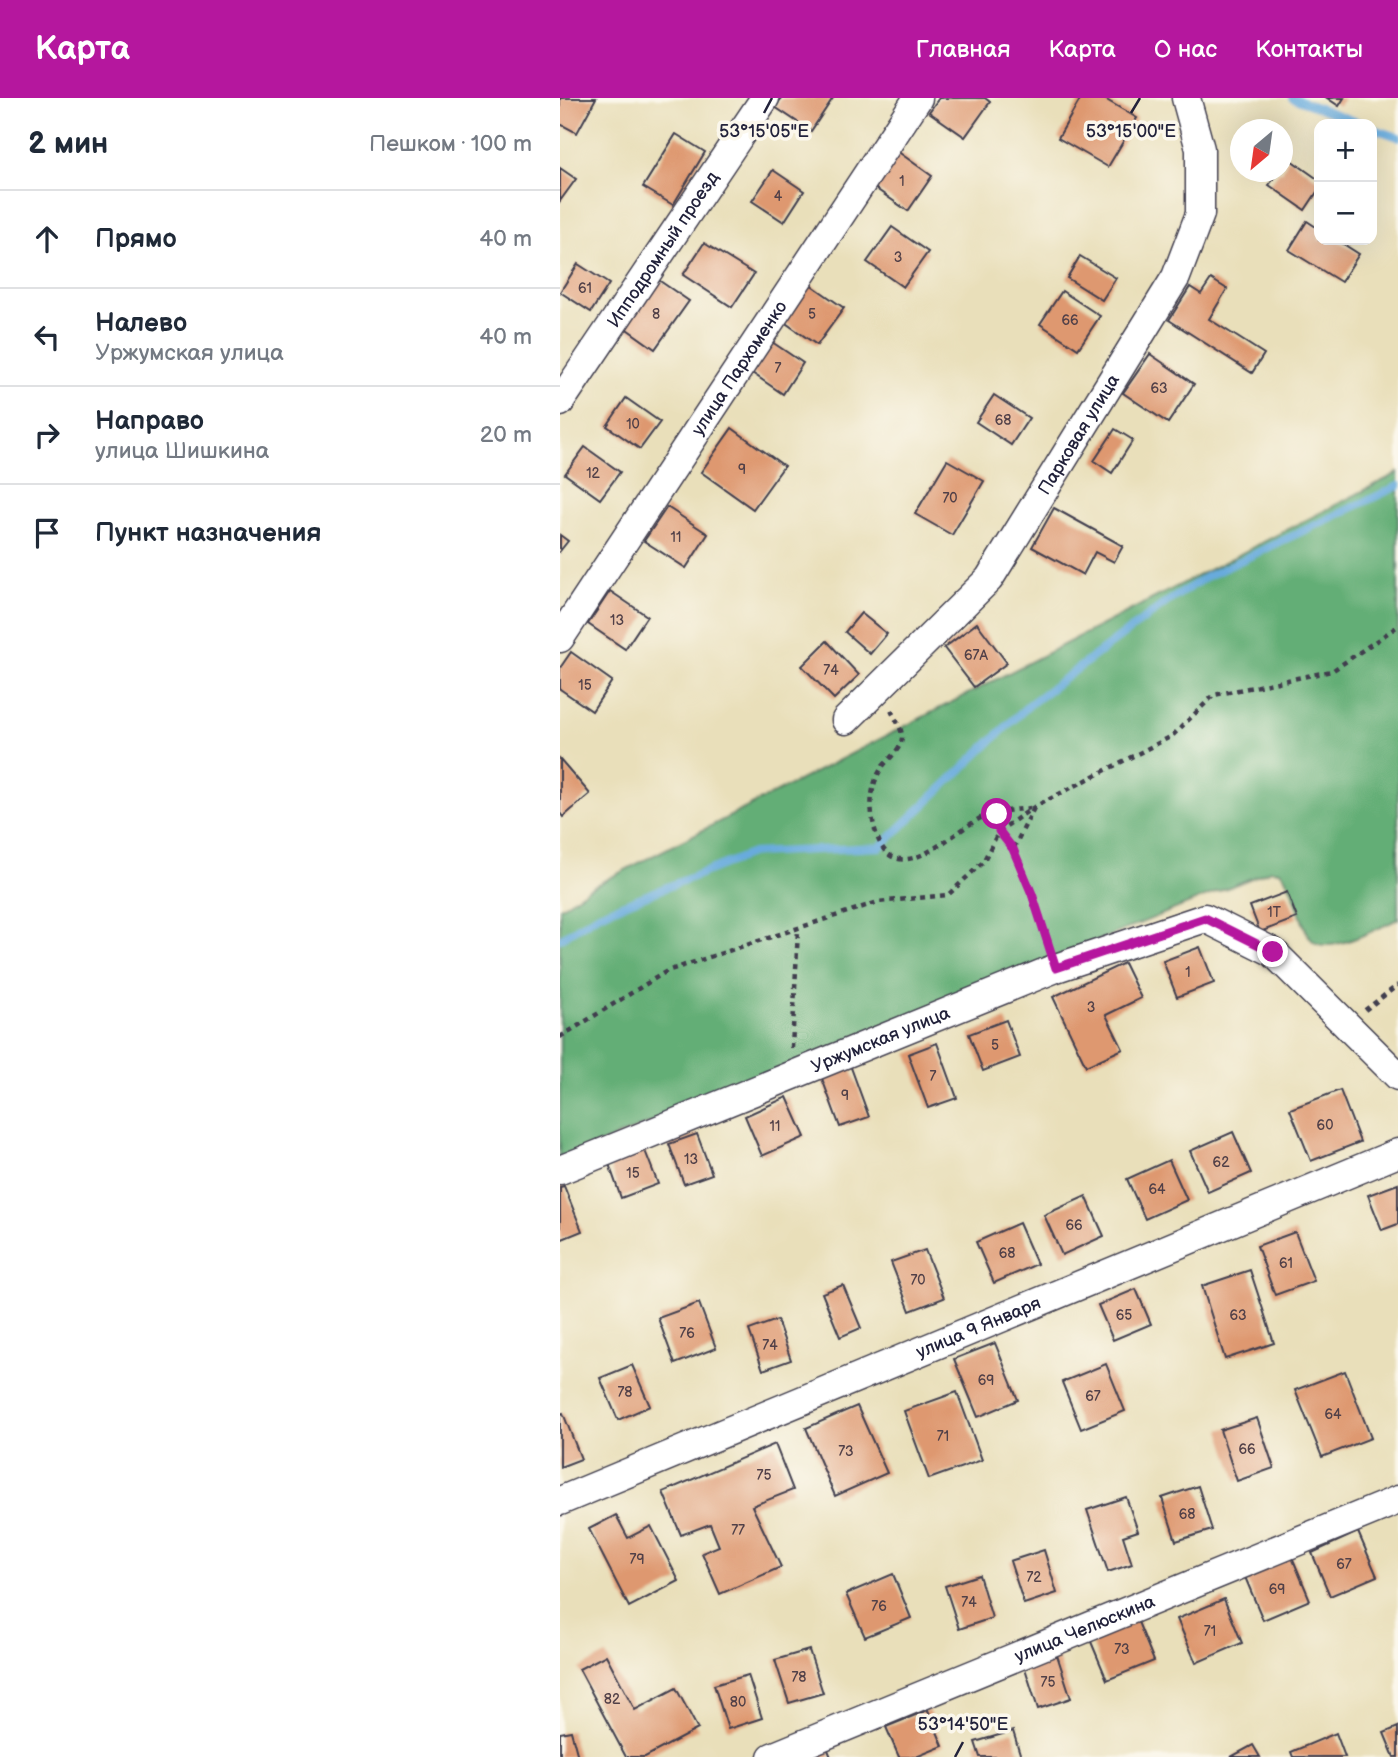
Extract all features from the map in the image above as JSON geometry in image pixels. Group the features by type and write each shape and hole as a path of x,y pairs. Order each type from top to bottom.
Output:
{"street":[{"name":"Ипподромный проезд","path":"560,402 765,98"},
{"name":"улица Пархоменко","path":"560,638 918,98"},
{"name":"Парковая улица","path":"846,720 989,579 1176,277 1200,215 1200,149 1186,98"},
{"name":"Уржумская улица","path":"560,1170 790,1079 1056,968 1205,918 1273,952 1346,1023"},
{"path":"1346,1023 1398,1076"},
{"name":"улица 9 Января","path":"560,1501 1398,1153"},
{"name":"улица Челюскина","path":"772,1757 1398,1500"}],"path":[{"path":"560,1037 667,971 878,902 948,895 982,862 999,831 1034,807 1172,736 1214,695 1332,671 1398,626"},
{"path":"895,671 890,706 902,735 899,748 881,769 869,804 880,847 891,857 908,859 944,844 984,816 1034,807"},
{"path":"1013,849 1034,807"},
{"path":"997,814 999,831 1013,849 1032,894 1056,968"},
{"path":"790,1079 798,930"},
{"path":"1346,1023 1398,985"}],"green space":[{"path":"1398,473 1398,919 1354,939 1329,945 1319,944 1307,933 1286,880 1280,871 1271,870 560,1160 560,908 588,889"}],"building":[{"path":"560,98 596,98 577,133 560,124"},
{"path":"782,98 833,98 811,131 775,107"},
{"path":"939,98 985,98 990,102 965,137 929,112"},
{"path":"1081,98 1103,98 1137,118 1108,167 1058,138"},
{"path":"1327,98 1344,98 1339,106"},
{"path":"676,134 705,152 673,205 643,187"},
{"path":"897,151 932,176 908,211 872,186"},
{"path":"1293,162 1314,176 1314,196 1305,210 1269,185 1271,182 1293,182"},
{"path":"560,168 576,179 560,201"},
{"path":"773,170 804,191 784,222 752,201"},
{"path":"1307,221 1314,226 1314,245 1345,245 1359,254 1341,282 1289,250"},
{"path":"892,227 928,252 903,287 867,262"},
{"path":"704,243 754,274 732,307 683,275"},
{"path":"1080,256 1116,278 1102,300 1067,278"},
{"path":"578,264 609,284 591,312 560,292"},
{"path":"657,279 689,301 655,349 624,327"},
{"path":"1211,279 1227,289 1209,319 1264,354 1252,373 1169,320 1190,287 1201,294"},
{"path":"807,282 844,308 817,345 780,319"},
{"path":"1062,291 1100,316 1078,349 1040,324"},
{"path":"772,342 803,363 783,394 752,373"},
{"path":"1150,354 1194,384 1168,423 1123,393"},
{"path":"994,395 1029,418 1011,445 976,422"},
{"path":"626,398 660,422 640,449 607,426"},
{"path":"732,428 784,466 753,509 701,472"},
{"path":"1115,429 1133,440 1112,473 1094,461"},
{"path":"585,447 620,472 600,499 565,474"},
{"path":"947,460 984,481 952,535 915,514"},
{"path":"667,507 708,534 686,568 644,541"},
{"path":"1054,508 1123,546 1114,562 1095,552 1083,575 1032,547"},
{"path":"560,535 568,541 560,551"},
{"path":"610,591 647,616 625,649 588,624"},
{"path":"861,613 887,634 870,654 845,632"},
{"path":"977,623 1007,663 974,687 944,648"},
{"path":"827,641 859,675 834,699 802,666"},
{"path":"571,652 612,681 592,711 560,689 560,668"},
{"path":"560,759 590,794 563,817 560,813"},
{"path":"1287,892 1297,918 1260,932 1250,906"},
{"path":"1200,947 1214,983 1177,997 1163,961"},
{"path":"1124,963 1141,998 1106,1015 1123,1049 1086,1066 1053,997"},
{"path":"1006,1020 1020,1057 983,1071 969,1034"},
{"path":"937,1043 957,1098 928,1108 908,1054"},
{"path":"849,1062 869,1117 840,1127 820,1073"},
{"path":"1340,1090 1360,1142 1311,1161 1290,1109"},
{"path":"787,1097 805,1137 762,1156 745,1116"},
{"path":"1233,1132 1251,1173 1208,1192 1190,1151"},
{"path":"697,1134 712,1174 684,1184 669,1144"},
{"path":"644,1148 658,1184 621,1198 608,1161"},
{"path":"1169,1160 1187,1200 1145,1219 1127,1179"},
{"path":"1398,1184 1398,1224 1382,1230 1368,1195"},
{"path":"564,1186 582,1231 560,1240 560,1187"},
{"path":"1086,1196 1104,1236 1062,1255 1044,1215"},
{"path":"1019,1223 1037,1264 994,1283 976,1242"},
{"path":"1295,1232 1314,1281 1275,1295 1257,1246"},
{"path":"925,1250 944,1298 910,1311 891,1262"},
{"path":"1250,1270 1274,1343 1225,1359 1202,1286"},
{"path":"843,1285 861,1328 840,1337 822,1293"},
{"path":"1136,1289 1151,1324 1113,1340 1098,1305"},
{"path":"699,1303 716,1348 675,1364 658,1318"},
{"path":"777,1320 791,1360 763,1370 749,1330"},
{"path":"995,1343 1018,1400 978,1417 954,1359"},
{"path":"1106,1364 1125,1411 1081,1429 1062,1382"},
{"path":"632,1365 650,1406 618,1420 600,1378"},
{"path":"1345,1371 1371,1438 1322,1457 1295,1390"},
{"path":"957,1392 982,1460 929,1479 904,1411"},
{"path":"857,1406 887,1473 835,1496 806,1428"},
{"path":"563,1413 581,1459 560,1467 560,1414"},
{"path":"1257,1418 1274,1468 1237,1481 1220,1430"},
{"path":"775,1444 793,1490 752,1506 781,1567 720,1594 702,1553 719,1546 710,1524 681,1535 663,1492"},
{"path":"1198,1486 1212,1530 1176,1541 1162,1498"},
{"path":"1126,1497 1138,1531 1123,1536 1132,1564 1108,1572 1087,1510"},
{"path":"616,1515 628,1538 651,1526 679,1581 629,1607 589,1529"},
{"path":"1358,1532 1377,1576 1330,1596 1312,1553"},
{"path":"1044,1550 1057,1593 1024,1604 1010,1561"},
{"path":"1292,1557 1310,1600 1263,1620 1245,1577"},
{"path":"893,1574 911,1618 865,1637 846,1594"},
{"path":"979,1575 992,1618 959,1629 945,1586"},
{"path":"1224,1599 1242,1643 1196,1663 1177,1619"},
{"path":"1136,1617 1154,1661 1107,1680 1089,1637"},
{"path":"809,1650 823,1693 789,1703 775,1660"},
{"path":"606,1655 635,1710 676,1688 698,1729 645,1757 626,1757 579,1669"},
{"path":"1057,1655 1071,1698 1038,1709 1024,1665"},
{"path":"748,1675 762,1718 728,1729 714,1685"},
{"path":"928,1710 943,1746 916,1757 899,1757 886,1727"},
{"path":"1398,1727 1398,1757 1394,1757 1384,1733"},
{"path":"571,1731 578,1757 560,1757 560,1733"},
{"path":"1013,1731 1021,1757 980,1757 975,1742"},
{"path":"1336,1733 1345,1757 1293,1757 1291,1752"},
{"path":"826,1745 831,1757 797,1757"},
{"path":"1253,1745 1260,1757 1231,1757"}],"waterway":[{"path":"1292,98 1349,119"},
{"path":"1377,130 1398,137"},
{"path":"560,939 599,914 753,853 880,847 1030,704 1167,602 1206,577 1398,486"}],"route":[{"path":"997,814 999,831 1013,849 1032,894 1056,968 1205,918 1273,952"}]}
